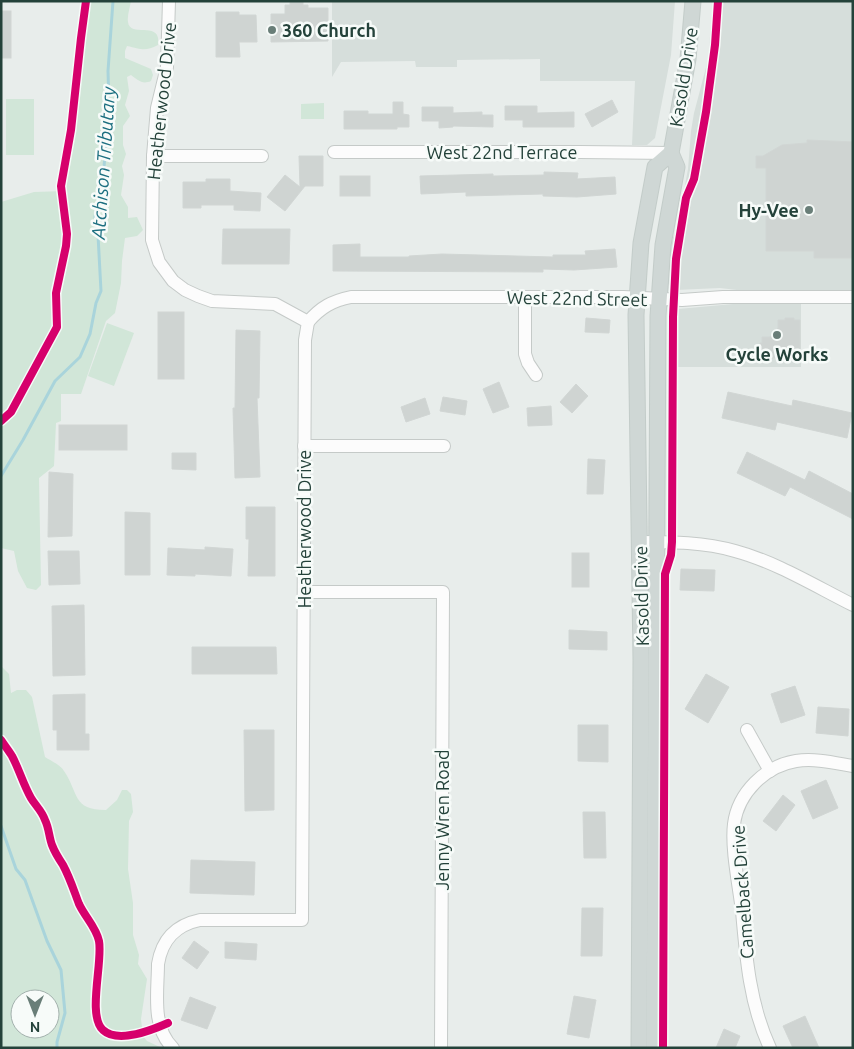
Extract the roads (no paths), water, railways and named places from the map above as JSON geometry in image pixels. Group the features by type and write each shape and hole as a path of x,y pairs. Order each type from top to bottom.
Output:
{"main road":[{"name":"Kasold Drive","path":"654,1048 659,299 663,245 677,167 671,153 688,59 692,1"},
{"name":"Kasold Drive","path":"639,1048 641,660 637,298 641,243 655,167 671,153"}],"street":[{"name":"Heatherwood Drive","path":"169,1 167,67 157,108 153,156 152,240 159,262 173,281 185,290 212,301 274,304 308,322 305,340 302,920 200,920 184,924 176,930 163,946 158,964 158,1019 163,1036 171,1045"},
{"name":"West 22nd Terrace","path":"334,152 671,153"},
{"path":"153,156 262,156"},
{"name":"West 22nd Street","path":"308,322 318,310 327,304 351,297 637,298 682,300 853,297"},
{"path":"525,297 525,354 528,363 536,375"},
{"path":"304,446 444,446"},
{"path":"640,542 689,542 735,551 767,562 853,605"},
{"name":"Jenny Wren Road","path":"304,592 443,592 441,1048"},
{"path":"747,730 770,771"},
{"name":"Camelback Drive","path":"770,1048 750,987 734,824 742,801 758,779 770,771 797,761 830,762 853,766"}],"waterway":[{"name":"Atchison Tributary","path":"1,476 55,381 80,357 90,334 96,303 101,291 98,235 95,217 104,167 109,105 108,71 113,1"},
{"name":"Atchison Tributary","path":"1,826 16,869 25,880 47,941 61,970 65,1013 57,1048"}],"place":[{"name":"360 Church","path":"272,30"},
{"name":"Hy-Vee","path":"809,210"},
{"name":"Cycle Works","path":"777,335"}]}
